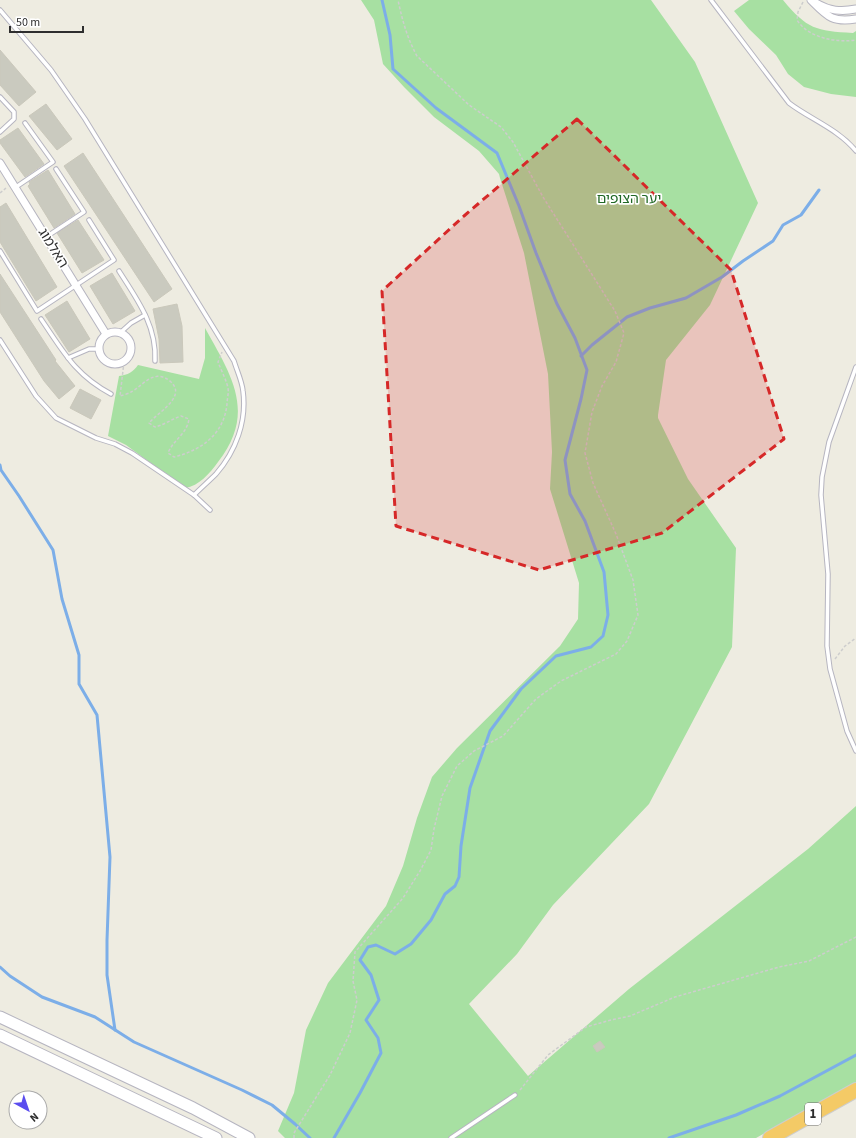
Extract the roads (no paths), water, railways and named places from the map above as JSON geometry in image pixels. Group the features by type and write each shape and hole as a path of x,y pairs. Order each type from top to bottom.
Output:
{"highway":[{"name":"1","path":"770,1138 856,1090"}],"main road":[{"path":"0,1017 193,1108 249,1138"},
{"path":"0,1035 216,1138"}],"street":[{"path":"812,0 831,10 844,12 856,9"},
{"path":"812,0 825,15 834,20 844,21 856,19"},
{"name":"האלמוג","path":"0,163 3,172 16,187 106,334"},
{"path":"111,332 121,332 129,339 132,349 124,362 113,364 108,362 100,354 100,341 106,334 111,332"}],"lane":[{"path":"711,0 789,103 828,128 856,151"},
{"path":"0,10 51,70 85,119 234,361 243,390 244,406 240,431 235,444 224,463 194,495"},
{"path":"0,98 14,112 14,119 0,132"},
{"path":"16,187 53,162 25,123"},
{"path":"46,236 84,212 56,169"},
{"path":"0,251 37,311 114,260 89,220"},
{"path":"119,271 145,315 152,330 156,351 155,362"},
{"path":"121,332 145,315"},
{"path":"41,319 80,373 111,394"},
{"path":"0,340 36,396 56,418 89,435 132,453 194,495 210,510"},
{"path":"68,358 89,349 99,349"},
{"path":"856,367 830,442 822,477 822,501 828,574 827,646 830,666 847,731 856,751"},
{"path":"451,1138 515,1095"}],"waterway":[{"path":"334,1138 381,1053 378,1038 366,1020 379,1000 371,975 360,960 368,947 376,945 395,954 411,944 431,920 445,894 455,886 459,877 461,846 470,788 490,731 521,689 556,656 591,647 603,636 608,615 604,572 585,521 570,494 565,460 587,370 575,338 557,304 497,153 436,108 393,69 390,35 382,0"},
{"path":"581,356 592,345 627,317 650,308 686,298 722,277 773,241 783,225 801,215 819,190"},
{"path":"0,465 1,470 53,550 62,599 79,655 79,684 97,715 110,857 107,975 115,1030"},
{"path":"0,967 10,976 42,997 95,1017 134,1042 272,1105 310,1138"},
{"path":"669,1138 736,1115 780,1096 856,1055"}],"park label":[{"name":"יער הצופים","path":"629,199"}]}
